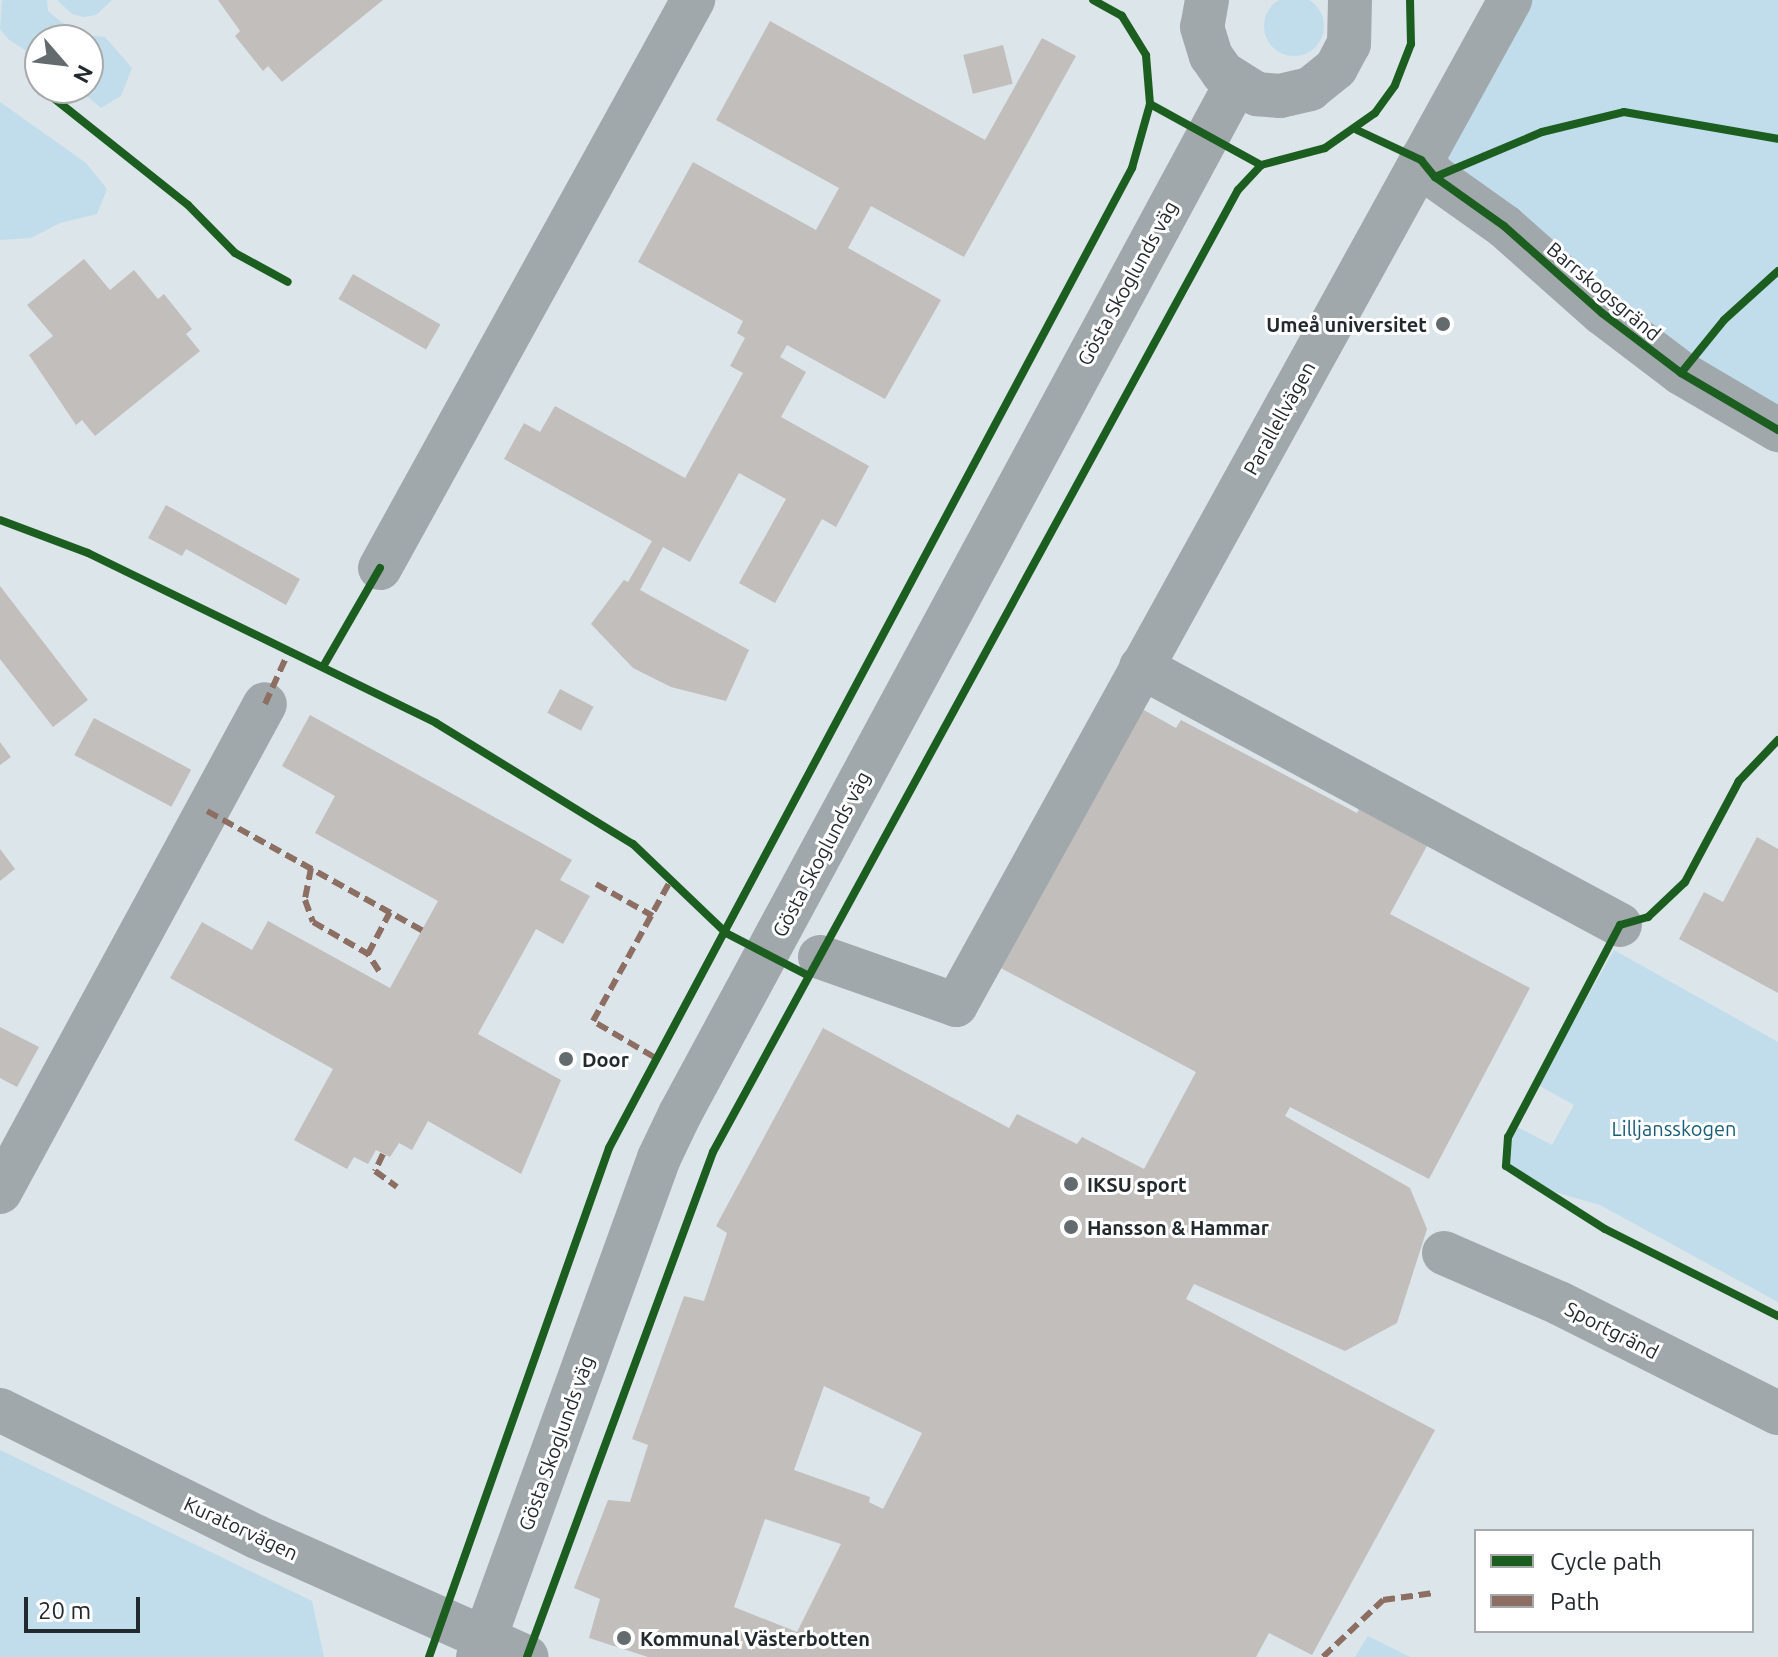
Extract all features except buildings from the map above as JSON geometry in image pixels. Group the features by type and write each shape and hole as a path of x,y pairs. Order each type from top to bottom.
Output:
{"street":[{"path":"380,568 693,0"},
{"path":"1193,9 1211,56 1236,84 1280,96 1310,89 1336,68 1349,44 1350,0"},
{"name":"Parallellvägen","path":"820,957 956,1005 1510,0"},
{"name":"Gösta Skoglunds väg","path":"481,1649 675,1125 1236,84"},
{"name":"Barrskogsgränd","path":"1421,160 1435,177 1504,226 1602,313 1681,373 1778,430"},
{"path":"1141,667 1620,925"},
{"path":"0,1192 265,704"},
{"name":"Sportgränd","path":"1444,1253 1559,1303 1778,1413"},
{"name":"Kuratorvägen","path":"0,1410 481,1649 527,1657"}],"green space":[{"path":"1281,-1 1307,-1 1322,14 1322,38 1306,54 1282,54 1266,38 1266,14"},
{"path":"2,0 47,0 48,11 65,24 24,24 24,50 8,39 0,29"},
{"path":"57,0 112,0 96,15 84,17 72,14"},
{"path":"1510,0 1778,0 1778,430 1435,177"},
{"path":"104,37 132,68 121,96 101,108 96,104 104,104"},
{"path":"0,102 86,163 107,189 97,214 60,223 31,238 0,240"},
{"name":"Lilljansskogen","path":"1614,950 1778,1042 1778,1302 1600,1205 1527,1184 1506,1166 1508,1137 1515,1126 1552,1145 1574,1105 1538,1085"},
{"path":"0,1450 312,1601 324,1657 0,1657"},
{"path":"1368,1636 1410,1657 1355,1657"}],"marked path":[{"path":"265,704 290,649"},
{"path":"207,811 422,930"},
{"path":"311,868 305,900 313,922 368,954"},
{"path":"654,1057 593,1021 672,878"},
{"path":"596,884 653,916"},
{"path":"379,971 368,954 390,912"},
{"path":"383,1154 375,1171 397,1187"},
{"path":"1323,1657 1383,1600 1434,1593"}],"cycle path":[{"path":"429,1657 609,1148 1132,168 1150,104 1146,55 1122,16 1093,0"},
{"path":"527,1657 713,1152 1238,190 1261,165 1325,148 1375,113 1395,85 1411,44 1410,0"},
{"path":"61,104 188,205 235,253 288,282"},
{"path":"1150,104 1261,165"},
{"path":"1435,177 1542,132 1624,112 1778,139"},
{"path":"1357,130 1421,160 1435,177 1504,226 1602,313 1681,373 1778,430"},
{"path":"1681,373 1724,320 1778,271"},
{"path":"0,520 88,553 436,723 633,844 726,933 809,976"},
{"path":"324,665 380,568"},
{"path":"1778,740 1739,781 1685,882 1648,917 1620,925 1508,1137 1506,1166 1605,1229 1778,1316"}],"place":[{"name":"Umeå universitet","path":"1443,324"},
{"name":"Door","path":"566,1059"},
{"name":"IKSU sport","path":"1071,1184"},
{"name":"Hansson & Hammar","path":"1071,1227"},
{"name":"Kommunal Västerbotten","path":"624,1638"}]}
